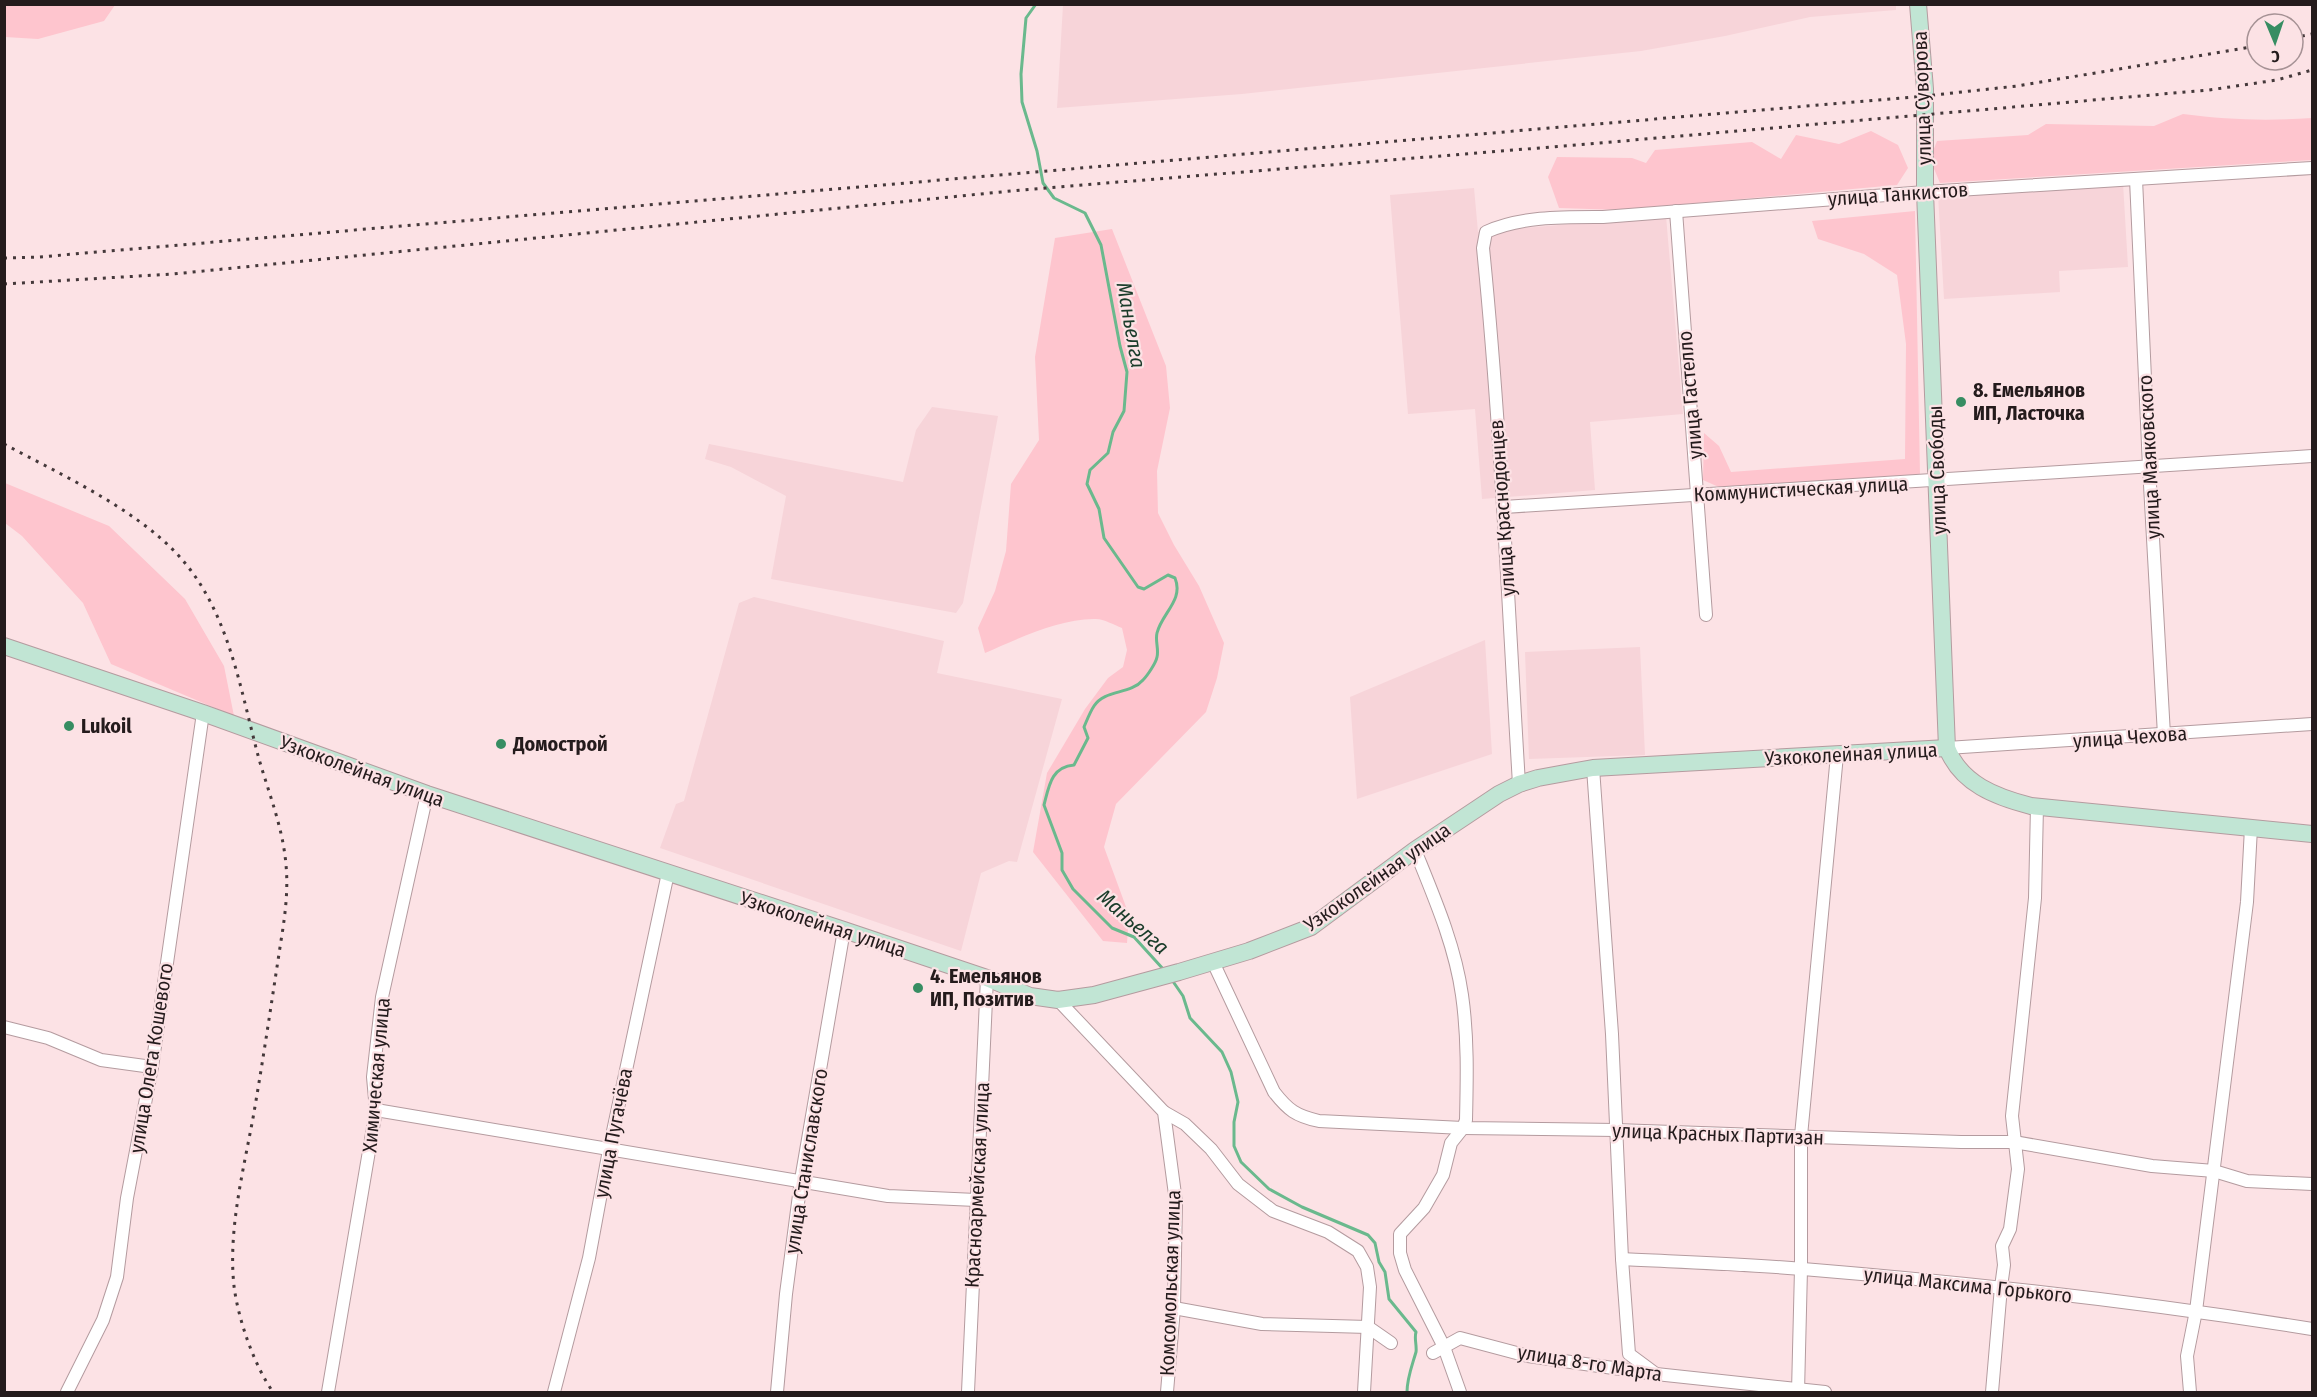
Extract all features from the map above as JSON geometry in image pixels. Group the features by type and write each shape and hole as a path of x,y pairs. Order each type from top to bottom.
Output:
{"street":[{"name":"улица Суворова","path":"1918,4 1925,89 1925,192"},
{"name":"улица Танкистов","path":"1486,232 1498,226 1566,217 1603,217 1925,192 2313,168"},
{"name":"улица Маяковского","path":"2136,179 2164,735"},
{"name":"улица Свободы","path":"1925,192 1947,748"},
{"name":"улица Гастелло","path":"1676,211 1706,615"},
{"name":"улица Краснодонцев","path":"1486,232 1483,248 1504,507 1519,784"},
{"name":"Коммунистическая улица","path":"1504,507 2313,456"},
{"name":"Узкоколейная улица","path":"4,646 203,713 427,794 844,930 987,978 1030,996 1058,1000 1094,995 1179,972 1249,951 1311,927 1415,850 1499,794 1519,784 1558,773 1593,768 1947,748 1952,760 1962,772 1982,788 2004,799 2037,806 2313,834"},
{"name":"улица Олега Кошевого","path":"67,1392 103,1320 117,1277 127,1198 152,1067 203,713"},
{"name":"улица Чехова","path":"1947,748 2313,724"},
{"path":"1798,1391 1801,1269 1800,1136 1837,755"},
{"path":"1593,768 1612,1034 1622,1259 1629,1354 1656,1374"},
{"name":"Химическая улица","path":"328,1392 376,1110 373,1077 382,997 427,794"},
{"path":"1992,1392 2004,1265 2002,1246 2010,1229 2018,1169 2012,1116 2035,898 2037,806"},
{"path":"2190,1392 2187,1356 2196,1311 2247,902 2251,828"},
{"path":"1415,850 1441,914 1462,993 1467,1049 1466,1120 1463,1128 1451,1143 1443,1175 1424,1208 1400,1234 1400,1253 1438,1350 1460,1392"},
{"name":"улица Пугачёва","path":"554,1392 589,1258 609,1150 668,873"},
{"name":"улица Станиславского","path":"777,1392 786,1294 801,1180 844,930"},
{"name":"улица Красных Партизан","path":"1213,962 1274,1092 1287,1109 1303,1117 1319,1121 1463,1128 1616,1130 2014,1142 2152,1166 2214,1171 2247,1181 2313,1184"},
{"name":"Красноармейская улица","path":"968,1392 987,978"},
{"path":"1058,1000 1164,1112 1185,1124 1211,1149 1238,1184 1273,1211 1328,1232 1358,1251 1367,1267 1369,1277 1364,1392"},
{"path":"4,1027 48,1038 101,1060 152,1067"},
{"path":"376,1110 888,1196 976,1200"},
{"name":"Комсомольская улица","path":"1164,1112 1176,1202 1174,1308 1167,1392"},
{"name":"улица Максима Горького","path":"1622,1259 1801,1269 2001,1287 2196,1311 2313,1329"},
{"path":"1174,1308 1262,1324 1368,1327 1391,1343"},
{"name":"улица 8-го Марта","path":"1438,1350 1460,1338 1528,1356 1656,1374 1798,1391 1825,1392"}],"shaded area":[{"path":"1896,4 1896,10 1810,17 1725,36 1641,51 1242,94 1057,108 1063,5"},
{"path":"4,5 115,5 104,21 38,39 5,37"},
{"path":"2183,114 2248,119 2312,118 2312,160 1940,183 1930,159 1937,141 2028,135 2046,124 2154,126"},
{"path":"1871,131 1898,145 1908,168 1897,185 1620,210 1559,208 1548,177 1557,157 1632,158 1646,163 1655,150 1752,142 1781,159 1796,135 1839,144"},
{"path":"2123,183 2128,267 2059,271 2060,292 1944,299 1938,194"},
{"path":"1474,188 1478,232 1666,216 1683,414 1590,422 1595,490 1482,499 1475,409 1408,414 1390,195"},
{"path":"1915,211 1920,475 1721,488 1703,480 1704,433 1719,446 1731,472 1905,459 1906,344 1897,275 1864,254 1818,239 1812,221"},
{"path":"1112,229 1166,366 1170,408 1157,471 1158,513 1199,586 1224,643 1217,678 1206,712 1116,804 1104,847 1129,915 1127,943 1103,941 1033,852 1047,773 1085,709 1108,678 1123,667 1127,650 1122,628 1099,619 1068,622 1039,630 985,653 978,628 995,591 1006,551 1011,484 1039,440 1035,357 1055,238"},
{"path":"932,407 998,416 963,603 956,613 771,579 786,496 731,467 705,459 709,444 903,482 916,430"},
{"path":"5,483 109,526 185,599 224,666 234,716 111,664 83,603 22,536 5,523"},
{"path":"754,597 944,641 937,673 1062,699 1017,862 1009,861 981,873 961,951 660,848 676,804 684,801 739,603"},
{"path":"1485,640 1492,754 1357,799 1350,697"},
{"path":"1640,647 1645,755 1529,759 1525,652"}],"waterway":[{"name":"Маньелга","path":"1036,4 1026,18 1021,74 1022,102 1037,151 1043,183 1054,198 1085,213 1101,245 1127,372 1124,411 1113,432 1108,453 1090,470 1087,484 1099,509 1104,538 1138,587 1144,589 1168,575 1175,578 1177,586 1175,600 1157,633 1157,654 1153,666 1138,685 1104,697 1094,706 1084,727 1088,738 1074,765 1060,769 1052,779 1044,805 1062,853 1062,870 1073,889 1112,928 1134,937 1164,970"},
{"name":"Маньелга","path":"1172,980 1183,996 1190,1018 1222,1052 1231,1072 1238,1102 1234,1122 1234,1146 1241,1162 1269,1189 1302,1207 1368,1235 1375,1243 1379,1262 1385,1272 1389,1299 1416,1332 1416,1352 1407,1392"}],"railway":[{"path":"2305,35 2312,34"},
{"path":"4,258 39,257 1925,96 2017,86 2245,48"},
{"path":"4,284 173,274 1021,190 2209,90 2277,80 2312,70"},
{"path":"4,444 95,493 160,537 195,576 209,599 221,625 238,678 279,824 287,873 283,928 257,1094 237,1202 233,1244 234,1286 239,1313 253,1355 273,1392"}],"place":[{"name":"8. Емельянов ИП, Ласточка","path":"1961,402"},
{"name":"Lukoil","path":"69,726"},
{"name":"Домострой","path":"501,744"},
{"name":"4. Емельянов ИП, Позитив","path":"918,988"}]}
